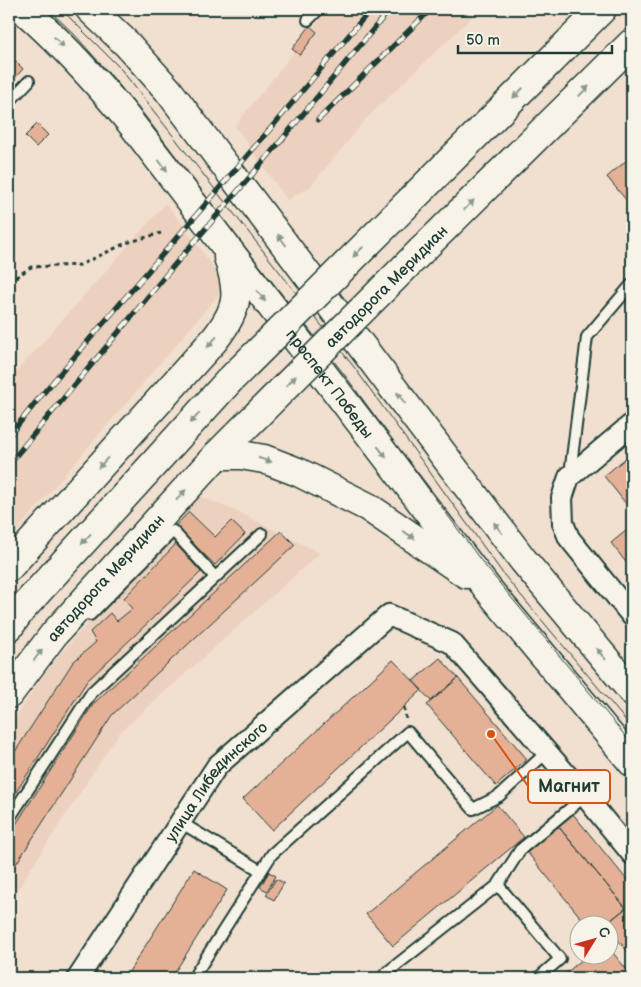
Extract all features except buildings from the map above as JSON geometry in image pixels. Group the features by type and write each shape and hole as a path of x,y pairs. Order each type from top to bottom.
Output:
{"main road":[{"name":"проспект Победы","path":"23,9 59,41 132,124 225,249 487,588 632,762"},
{"path":"90,9 127,44 174,97 523,560 632,691"},
{"path":"9,627 21,610 228,382 602,9"},
{"name":"автодорога Меридиан","path":"9,694 54,634 217,455 632,43"},
{"path":"9,568 227,324 234,307 236,293 234,276 225,249"},
{"path":"217,455 240,455 264,459 298,472 368,507 487,588"}],"street":[{"path":"632,424 569,477 562,498 563,522 569,538 632,616"},
{"name":"улица Либединского","path":"78,978 217,766 389,615 452,643 547,752"},
{"path":"547,752 632,854"}],"lane":[{"path":"308,20 319,9"},
{"path":"9,102 29,81"},
{"path":"569,477 586,337 632,284"},
{"path":"90,616 174,531 216,578"},
{"path":"9,820 92,692 262,534"},
{"path":"193,978 272,854 408,732 473,809 500,796 547,752"},
{"path":"389,978 385,974 498,885 520,850 585,796"},
{"path":"180,822 261,871"},
{"path":"498,885 560,959 538,978"}],"path":[{"path":"9,282 32,268 80,265 126,243 161,232"}],"shaded area":[{"path":"328,9 480,9 367,118 310,187 287,200 235,126"},
{"path":"166,203 227,285 9,540 9,380"},
{"path":"200,496 240,513 320,553 119,733 9,902 9,726 50,666"}],"tram line":[{"path":"48,9 74,34 116,81 347,378 482,562 632,744"},
{"path":"61,9 120,68 354,367 504,575 632,728"}],"railway":[{"path":"9,436 40,397 371,9"},
{"path":"9,464 390,9"},
{"path":"318,120 431,9"}],"place":[{"name":"Магнит","path":"491,734"}]}
